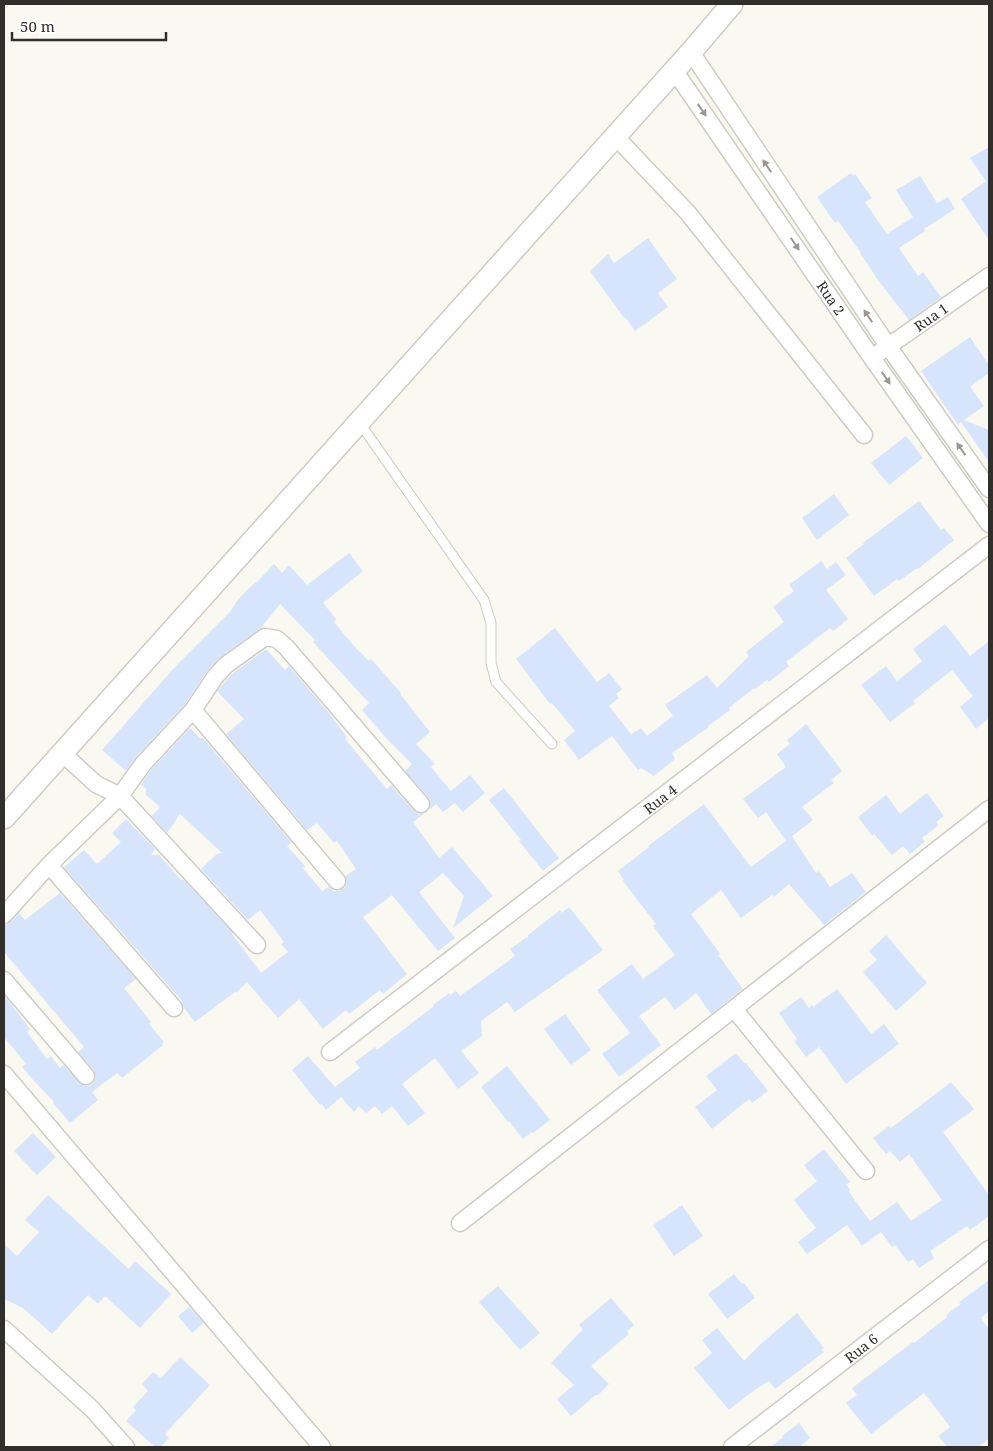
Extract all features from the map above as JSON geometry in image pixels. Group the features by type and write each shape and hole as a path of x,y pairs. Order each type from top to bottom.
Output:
{"street":[{"path":"4,818 732,4"},
{"name":"Rua 2","path":"691,52 888,346 989,489"},
{"name":"Rua 2","path":"674,70 989,524"},
{"path":"615,136 688,213 864,435"},
{"path":"768,206 786,194"},
{"name":"Rua 1","path":"872,358 989,276"},
{"path":"931,441 949,432"},
{"name":"Rua 4","path":"330,1052 989,545"},
{"path":"4,915 49,865 120,796 143,764 193,710 215,677 226,665 265,637 277,639 286,647 421,804"},
{"path":"193,710 337,881"},
{"path":"62,753 96,784 120,796 257,945"},
{"path":"460,1223 989,809"},
{"path":"49,865 174,1008"},
{"path":"4,980 86,1076"},
{"path":"734,1009 866,1171"},
{"path":"4,1074 322,1447"},
{"name":"Rua 6","path":"732,1447 989,1249"},
{"path":"4,1329 92,1409 126,1447"}],"lane":[{"path":"359,422 484,600 490,623 491,663 496,682 552,744"}],"building":[{"path":"989,147 989,240 961,199 986,181 970,158"},
{"path":"851,173 853,176 855,174 872,198 865,202 887,234 913,217 896,190 920,176 937,203 948,197 955,209 899,248 918,276 923,272 941,297 909,320 878,280 838,221 835,223 817,197"},
{"path":"648,238 677,279 658,293 668,307 635,331 590,271 608,254 614,263"},
{"path":"970,337 989,365 989,373 970,387 984,406 964,420 989,430 989,462 961,422 958,425 921,371"},
{"path":"906,436 923,458 889,485 871,463"},
{"path":"834,494 849,515 817,540 802,518"},
{"path":"919,501 941,530 944,528 954,540 918,569 899,581 897,579 874,596 846,558"},
{"path":"349,553 363,571 323,603 336,619 334,622 353,645 369,661 371,659 401,693 430,732 416,744 435,764 431,767 451,791 470,775 485,793 463,812 455,803 443,812 436,804 429,810 431,803 429,798 405,771 412,764 362,710 369,703 313,642 315,640 280,604 260,629 219,658 207,671 185,704 136,757 126,771 102,750 174,668 230,612 246,591 274,564 282,573 289,565 307,585"},
{"path":"821,561 827,569 836,562 846,575 826,590 848,619 833,631 830,628 786,662 789,666 769,682 767,680 754,688 709,727 672,753 675,759 654,776 641,768 638,770 612,736 579,760 564,740 575,731 552,703 550,704 516,659 555,628 597,682 609,673 622,689 616,694 619,698 609,706 631,734 641,728 647,736 673,716 665,705 707,675 717,688 749,656 746,652 784,622 773,607 794,591 789,585"},
{"path":"945,624 970,656 989,641 989,718 976,729 960,707 973,696 952,670 913,701 915,703 890,722 861,685 886,666 897,681 922,661 913,649"},
{"path":"266,649 285,670 289,666 329,713 347,737 345,739 387,789 391,785 414,811 418,814 425,813 413,822 439,858 452,847 493,896 453,928 464,896 443,873 419,892 455,938 438,951 392,895 363,917 407,974 383,994 380,990 349,1014 346,1010 323,1029 299,999 278,1018 247,982 236,993 195,1022 184,1008 182,1001 64,867 84,850 97,864 121,842 112,833 126,819 155,849 151,855 159,855 233,933 261,973 288,952 281,944 284,942 260,910 248,920 201,869 217,854 222,853 180,814 167,833 152,816 160,807 146,795 146,789 141,784 151,770 190,728 201,739 202,737 292,843 287,846 305,866 303,868 322,891 329,887 334,891 344,888 347,884 345,876 356,869 337,841 334,843 317,823 307,830 226,734 244,719 217,691 233,673"},
{"path":"806,724 842,771 831,780 834,783 802,807 813,820 792,836 816,873 819,871 830,887 852,873 866,892 824,925 789,884 774,897 772,895 741,918 721,890 691,914 743,989 711,1014 696,993 675,1010 665,997 639,1016 661,1045 619,1077 602,1054 630,1033 597,990 632,964 643,979 675,955 653,926 656,924 623,881 618,871 704,804 751,867 786,841 766,812 758,818 743,799 786,767 777,754 790,744 787,740"},
{"path":"504,788 559,858 543,871 489,800"},
{"path":"927,793 944,816 936,822 939,825 922,838 925,842 910,854 903,846 892,855 874,834 872,836 858,817 886,795 900,814"},
{"path":"60,893 136,979 124,988 164,1042 162,1043 163,1045 122,1078 117,1073 92,1092 98,1100 70,1123 54,1102 22,1067 26,1064 4,1037 4,995 30,1029 27,1032 47,1059 51,1056 60,1068 63,1065 82,1085 88,1086 95,1080 94,1070 78,1052 84,1047 4,952 4,926 11,922 19,913 25,920"},
{"path":"569,907 603,950 515,1012 507,1002 481,1021 482,1036 461,1051 479,1073 458,1089 435,1058 402,1084 425,1113 408,1126 392,1106 382,1114 375,1106 366,1113 359,1106 354,1112 341,1097 326,1110 292,1070 308,1056 335,1087 360,1068 355,1062 375,1047 377,1050 449,993 450,995 456,991 460,996 515,956 510,949 527,937 528,939 528,935 560,910 562,913"},
{"path":"886,935 927,983 896,1011 863,972 877,960 869,951"},
{"path":"837,989 871,1034 884,1024 899,1044 846,1084 819,1047 806,1057 794,1041 797,1039 779,1013 801,997 809,1008 812,1005 813,1007"},
{"path":"565,1014 591,1050 571,1065 544,1029"},
{"path":"736,1053 768,1091 752,1103 749,1099 712,1129 695,1107 717,1090 706,1076"},
{"path":"507,1066 550,1120 523,1139 481,1087"},
{"path":"951,1082 974,1109 943,1132 989,1195 989,1216 970,1230 967,1226 930,1251 934,1258 919,1268 913,1259 908,1262 895,1245 892,1247 881,1232 862,1246 847,1225 807,1254 798,1242 816,1228 794,1200 817,1181 804,1165 824,1149 850,1182 846,1184 850,1190 849,1192 870,1221 897,1202 911,1221 942,1200 909,1154 900,1162 890,1151 886,1154 873,1138 889,1126 891,1128"},
{"path":"33,1133 56,1157 37,1175 14,1151"},
{"path":"48,1195 129,1269 135,1261 171,1294 140,1328 105,1296 98,1304 88,1295 52,1334 23,1308 4,1299 4,1244 17,1256 39,1232 25,1220"},
{"path":"682,1205 703,1236 674,1256 653,1225"},
{"path":"734,1274 742,1284 744,1283 755,1298 727,1319 708,1294"},
{"path":"989,1280 989,1311 981,1318 989,1329 989,1439 978,1447 948,1447 938,1436 950,1427 924,1393 871,1434 846,1403 857,1395 852,1388 947,1317 946,1315 961,1304 959,1302"},
{"path":"498,1286 540,1333 520,1350 479,1302"},
{"path":"611,1298 634,1325 627,1331 629,1334 591,1366 609,1384 571,1416 557,1399 574,1385 551,1363 583,1329 579,1325"},
{"path":"189,1307 204,1323 192,1333 178,1316"},
{"path":"797,1313 824,1348 821,1349 824,1352 775,1389 769,1381 729,1410 694,1368 712,1353 702,1340 717,1328 744,1361"},
{"path":"180,1357 210,1385 165,1434 169,1438 160,1447 155,1447 126,1421 136,1410 133,1407 148,1391 142,1384 153,1372 161,1378"},
{"path":"799,1423 810,1438 799,1447 771,1447 782,1436"}]}
